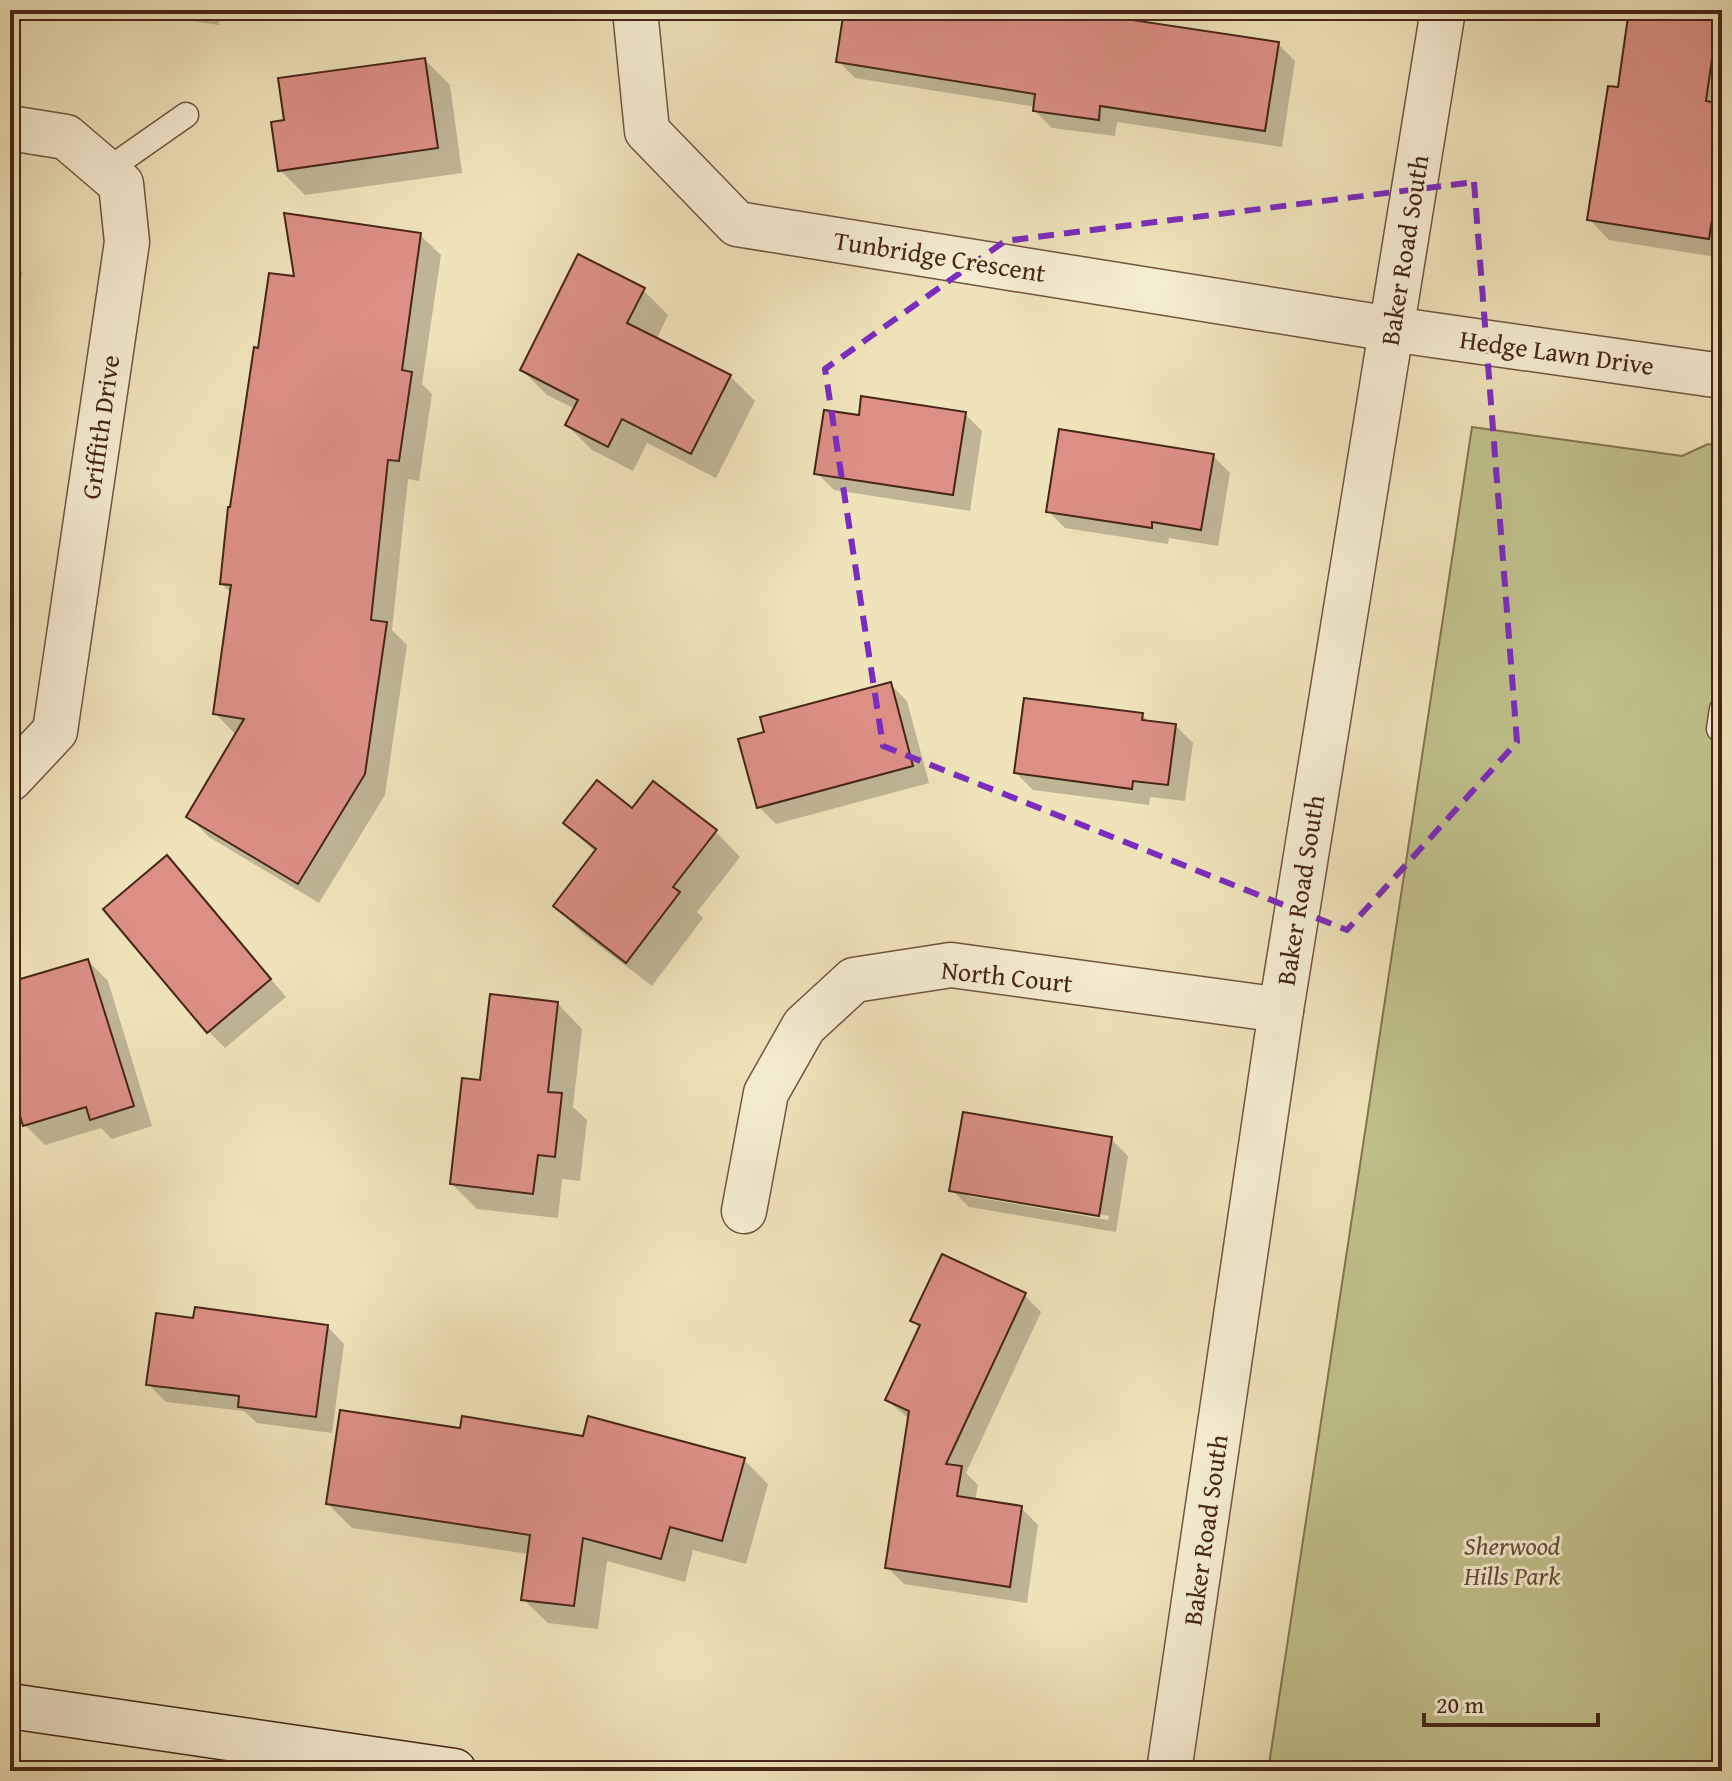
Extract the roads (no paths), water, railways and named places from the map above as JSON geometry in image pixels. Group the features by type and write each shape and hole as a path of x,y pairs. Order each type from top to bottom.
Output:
{"street":[{"name":"Tunbridge Crescent","path":"635,10 647,131 737,224 1391,329"},
{"name":"Baker Road South","path":"1169,1771 1281,1010 1443,10"},
{"name":"Griffith Drive","path":"10,128 66,137 121,184 127,242 55,731 10,779"},
{"name":"Hedge Lawn Drive","path":"1391,329 1722,376"},
{"name":"North Court","path":"744,1211 766,1093 804,1026 854,980 951,965 1281,1010"},
{"path":"10,1706 454,1771"}],"lane":[{"path":"106,171 186,115"},
{"path":"1722,709 1719,729 1722,729"}],"park label":[{"name":"Sherwood Hills Park","path":"1512,1560"}]}
